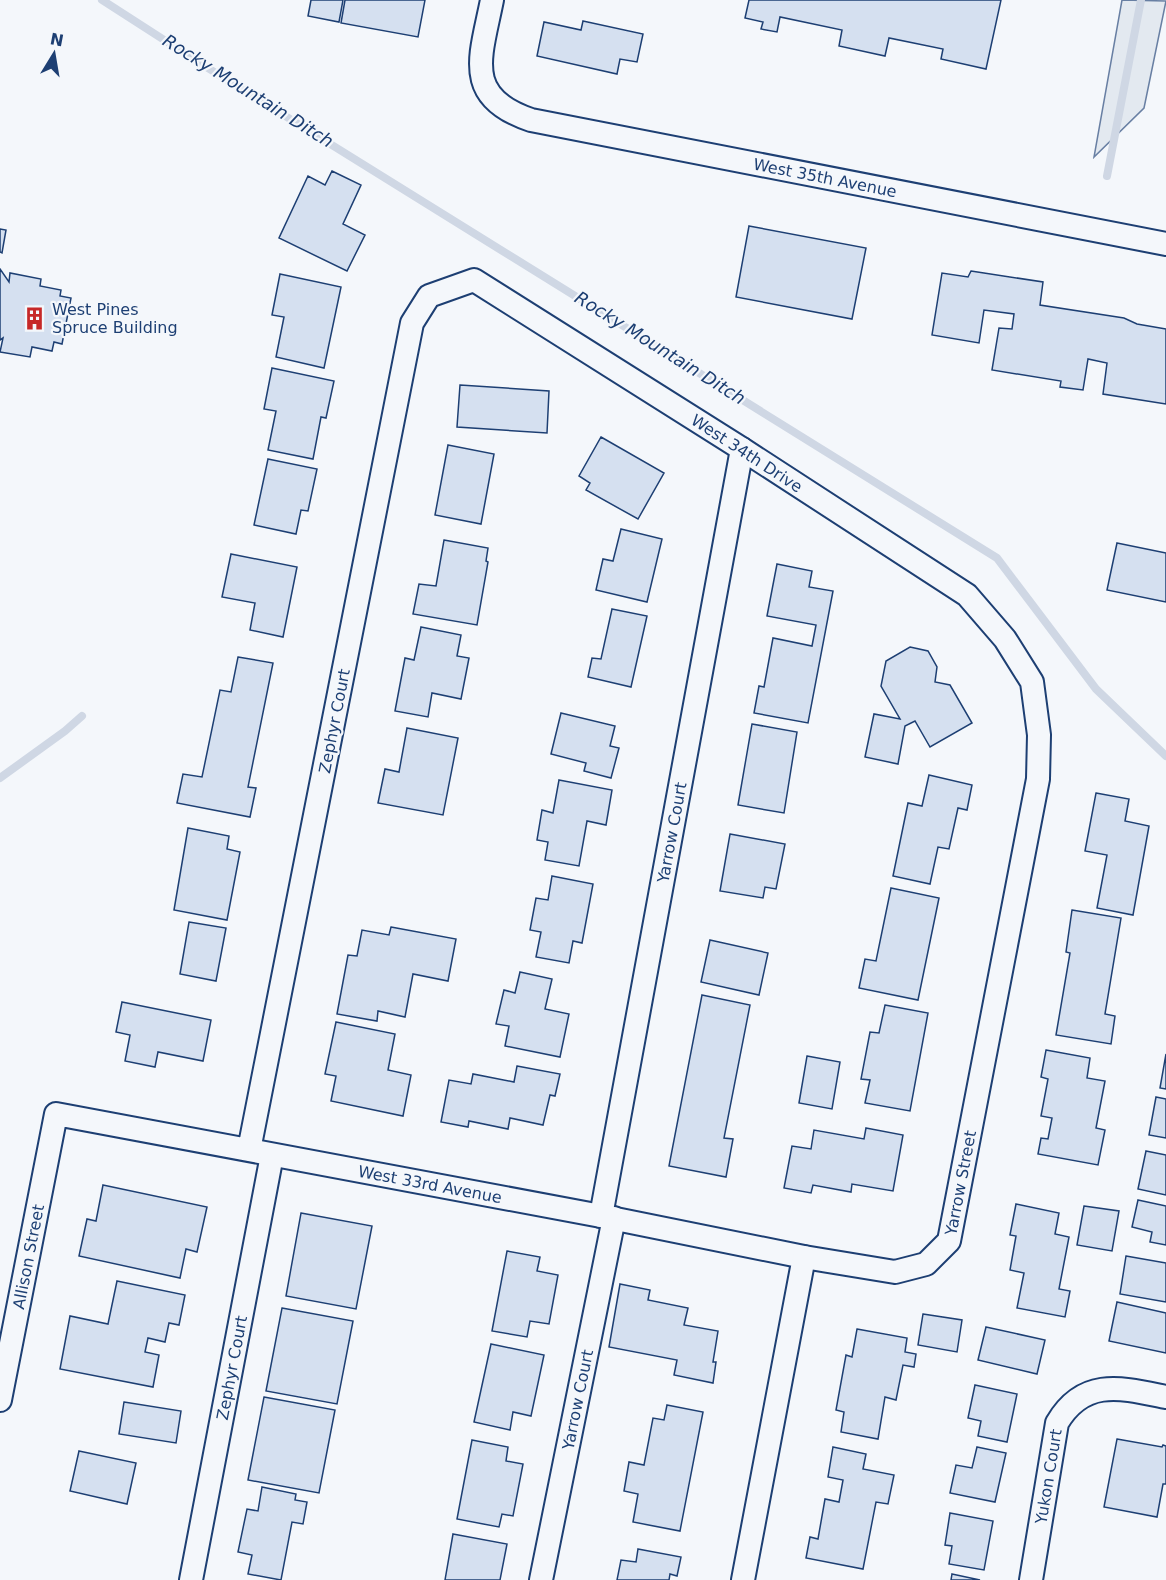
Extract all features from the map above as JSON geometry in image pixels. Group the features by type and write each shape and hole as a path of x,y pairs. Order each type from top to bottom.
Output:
{"street":[{"name":"West 35th Avenue","path":"492,0 480,62 481,76 491,96 500,106 513,114 531,120 1166,244"},
{"name":"West 34th Drive","path":"429,296 474,280 742,449 967,595 1005,639 1032,682"},
{"name":"Zephyr Court","path":"249,1150 412,323 429,296"},
{"name":"Yarrow Court","path":"541,1580 742,449"},
{"name":"Yarrow Street","path":"804,1257 895,1272 926,1264 949,1241 1038,780 1039,735 1032,682"},
{"name":"West 33rd Avenue","path":"56,1114 607,1217 804,1257"},
{"name":"Allison Street","path":"0,1400 56,1114"},
{"name":"Zephyr Court","path":"191,1580 272,1155"},
{"path":"743,1580 804,1257"},
{"name":"Yukon Court","path":"1031,1580 1057,1423 1064,1412 1080,1397 1101,1389 1117,1387 1166,1397"}],"shaded area":[{"path":"1122,0 1166,1 1144,108 1094,157"}],"building":[{"path":"311,0 343,0 339,22 308,16"},
{"path":"345,0 425,0 418,37 341,23"},
{"path":"749,0 1001,0 986,69 941,59 943,49 889,38 885,56 839,46 842,30 780,17 777,32 761,29 763,22 745,18"},
{"path":"583,21 643,34 637,62 620,59 617,74 537,56 544,22 581,30"},
{"path":"332,171 361,185 343,224 365,235 347,271 279,238 308,176 325,185"},
{"path":"749,226 866,248 852,319 736,297"},
{"path":"0,229 6,230 2,253 0,252"},
{"name":"West Pines Spruce Building","path":"0,269 9,282 10,273 41,279 40,286 61,290 60,296 71,298 62,344 54,342 52,351 32,347 30,357 0,352 3,338 0,340"},
{"path":"971,271 1043,282 1040,305 1124,318 1137,324 1166,329 1166,404 1103,394 1107,363 1088,359 1083,390 1060,387 1061,381 992,370 999,328 1012,329 1014,314 984,310 979,343 932,335 942,273 968,277"},
{"path":"280,274 341,287 324,368 276,357 284,317 272,315"},
{"path":"272,368 334,381 326,418 321,417 313,459 268,450 276,411 264,409"},
{"path":"460,385 549,391 547,433 457,427"},
{"path":"601,437 664,473 638,519 586,490 590,483 579,476"},
{"path":"448,445 494,454 481,524 435,515"},
{"path":"268,459 317,469 308,511 301,510 296,534 254,525"},
{"path":"621,529 662,539 647,602 596,590 603,559 613,561"},
{"path":"444,540 488,548 486,561 488,562 477,625 413,614 419,584 436,586"},
{"path":"1117,543 1166,553 1166,602 1107,590"},
{"path":"231,554 297,567 283,637 250,630 255,603 222,597"},
{"path":"777,564 812,571 809,587 833,591 808,723 754,713 759,686 764,687 773,638 812,646 816,625 767,616"},
{"path":"612,609 647,616 631,687 588,677 592,658 601,659"},
{"path":"421,627 461,635 457,656 469,658 461,699 432,693 428,717 395,711 405,658 414,660"},
{"path":"910,647 928,651 937,667 935,682 950,685 972,723 930,747 915,721 905,726 898,764 865,757 874,714 900,719 881,686 886,661"},
{"path":"238,657 273,663 248,787 256,788 250,817 177,803 183,774 202,777 220,690 231,692"},
{"path":"561,713 615,726 610,746 619,748 611,778 584,771 586,763 551,754"},
{"path":"752,724 797,732 784,813 738,805"},
{"path":"407,728 458,738 443,815 378,803 385,769 399,772"},
{"path":"929,775 972,785 967,810 958,808 949,849 938,847 930,884 893,876 908,803 922,806"},
{"path":"559,780 612,790 606,825 587,821 579,866 545,860 548,842 537,840 542,810 553,813"},
{"path":"1096,793 1129,799 1125,821 1149,826 1133,915 1097,908 1107,855 1085,851"},
{"path":"188,828 229,836 227,849 240,852 227,920 174,910"},
{"path":"730,834 785,844 776,889 765,887 763,898 720,891"},
{"path":"552,876 593,884 582,943 573,941 569,963 536,957 541,932 530,930 536,898 548,900"},
{"path":"891,888 939,898 918,1000 859,988 865,959 876,961"},
{"path":"1072,910 1121,918 1105,1014 1115,1016 1111,1044 1056,1035 1070,953 1066,952"},
{"path":"189,922 226,928 216,981 180,974"},
{"path":"391,927 456,939 448,981 413,974 405,1017 378,1011 377,1021 337,1014 348,955 357,956 362,930 389,935"},
{"path":"710,940 768,953 759,995 701,982"},
{"path":"520,972 552,979 545,1009 569,1014 560,1057 505,1046 509,1026 496,1024 504,990 515,993"},
{"path":"702,995 750,1005 724,1138 733,1139 726,1177 669,1166"},
{"path":"122,1002 211,1020 203,1061 158,1052 155,1067 125,1061 130,1035 116,1032"},
{"path":"885,1005 928,1013 910,1111 865,1103 870,1080 861,1079 870,1032 879,1033"},
{"path":"336,1022 395,1034 388,1070 411,1075 403,1116 331,1101 336,1076 325,1074"},
{"path":"1046,1050 1090,1058 1087,1078 1105,1081 1096,1128 1105,1130 1098,1165 1038,1154 1041,1138 1048,1139 1052,1118 1041,1116 1048,1079 1041,1077"},
{"path":"1166,1054 1166,1089 1160,1088"},
{"path":"807,1056 840,1062 832,1109 799,1103"},
{"path":"517,1066 560,1074 555,1096 550,1095 543,1125 510,1118 508,1129 469,1121 468,1127 441,1122 449,1080 471,1084 473,1074 514,1082"},
{"path":"1156,1097 1166,1099 1166,1138 1149,1135"},
{"path":"866,1128 903,1135 893,1191 852,1184 851,1192 813,1185 811,1193 784,1188 792,1146 811,1149 814,1130 864,1139"},
{"path":"1146,1151 1166,1155 1166,1195 1138,1189"},
{"path":"103,1185 207,1207 197,1252 186,1249 180,1278 79,1256 87,1219 96,1221"},
{"path":"1138,1200 1166,1206 1166,1245 1150,1242 1152,1232 1132,1227"},
{"path":"1016,1204 1059,1213 1055,1234 1069,1237 1059,1289 1070,1291 1065,1317 1017,1308 1024,1273 1010,1270 1016,1236 1010,1235"},
{"path":"1084,1206 1119,1211 1112,1251 1077,1245"},
{"path":"301,1213 372,1226 356,1309 286,1296"},
{"path":"507,1251 540,1257 537,1271 558,1275 549,1324 530,1321 527,1337 492,1331"},
{"path":"1126,1256 1166,1263 1166,1302 1120,1294"},
{"path":"117,1281 185,1295 179,1325 169,1323 165,1342 148,1338 145,1352 159,1355 153,1387 60,1369 70,1316 108,1324"},
{"path":"620,1284 650,1290 648,1300 688,1308 684,1325 718,1331 713,1362 716,1362 713,1383 674,1375 677,1360 609,1347"},
{"path":"1117,1302 1166,1313 1166,1353 1109,1341"},
{"path":"282,1308 353,1321 337,1404 266,1391"},
{"path":"923,1314 962,1320 957,1352 918,1345"},
{"path":"986,1327 1045,1340 1037,1374 978,1360"},
{"path":"857,1329 907,1338 905,1352 916,1354 914,1367 903,1365 896,1400 885,1397 878,1439 841,1432 844,1412 836,1410 846,1355 852,1357"},
{"path":"491,1344 544,1355 531,1416 513,1412 510,1430 474,1422"},
{"path":"975,1385 1017,1394 1007,1442 978,1436 981,1421 968,1418"},
{"path":"264,1397 335,1410 319,1493 248,1480"},
{"path":"124,1402 181,1411 176,1443 119,1434"},
{"path":"667,1405 703,1412 680,1531 633,1522 638,1494 624,1491 629,1462 644,1465 653,1418 664,1420"},
{"path":"1117,1439 1166,1446 1166,1484 1163,1484 1157,1517 1104,1507"},
{"path":"472,1440 508,1447 506,1461 523,1464 513,1516 502,1514 499,1527 457,1519"},
{"path":"833,1447 866,1454 863,1469 894,1475 888,1504 876,1502 863,1569 806,1558 810,1537 818,1539 825,1499 839,1502 843,1480 828,1477"},
{"path":"977,1447 1006,1453 995,1502 950,1493 956,1465 972,1468"},
{"path":"79,1451 136,1463 127,1504 70,1491"},
{"path":"262,1487 296,1494 295,1500 307,1502 303,1524 292,1522 281,1580 248,1574 252,1555 238,1552 247,1509 258,1511"},
{"path":"950,1513 993,1521 984,1570 949,1564 952,1546 945,1545"},
{"path":"453,1534 507,1544 500,1580 445,1580"},
{"path":"638,1549 681,1557 677,1576 670,1574 669,1580 617,1580 621,1560 636,1562"},
{"path":"952,1574 980,1580 951,1580"}],"waterway":[{"name":"Rocky Mountain Ditch","path":"102,0 997,558 1096,689 1166,756"},
{"path":"1107,176 1141,0"},
{"path":"0,778 82,716"}],"place":[{"name":"West Pines Spruce Building","path":"34,318"}]}
